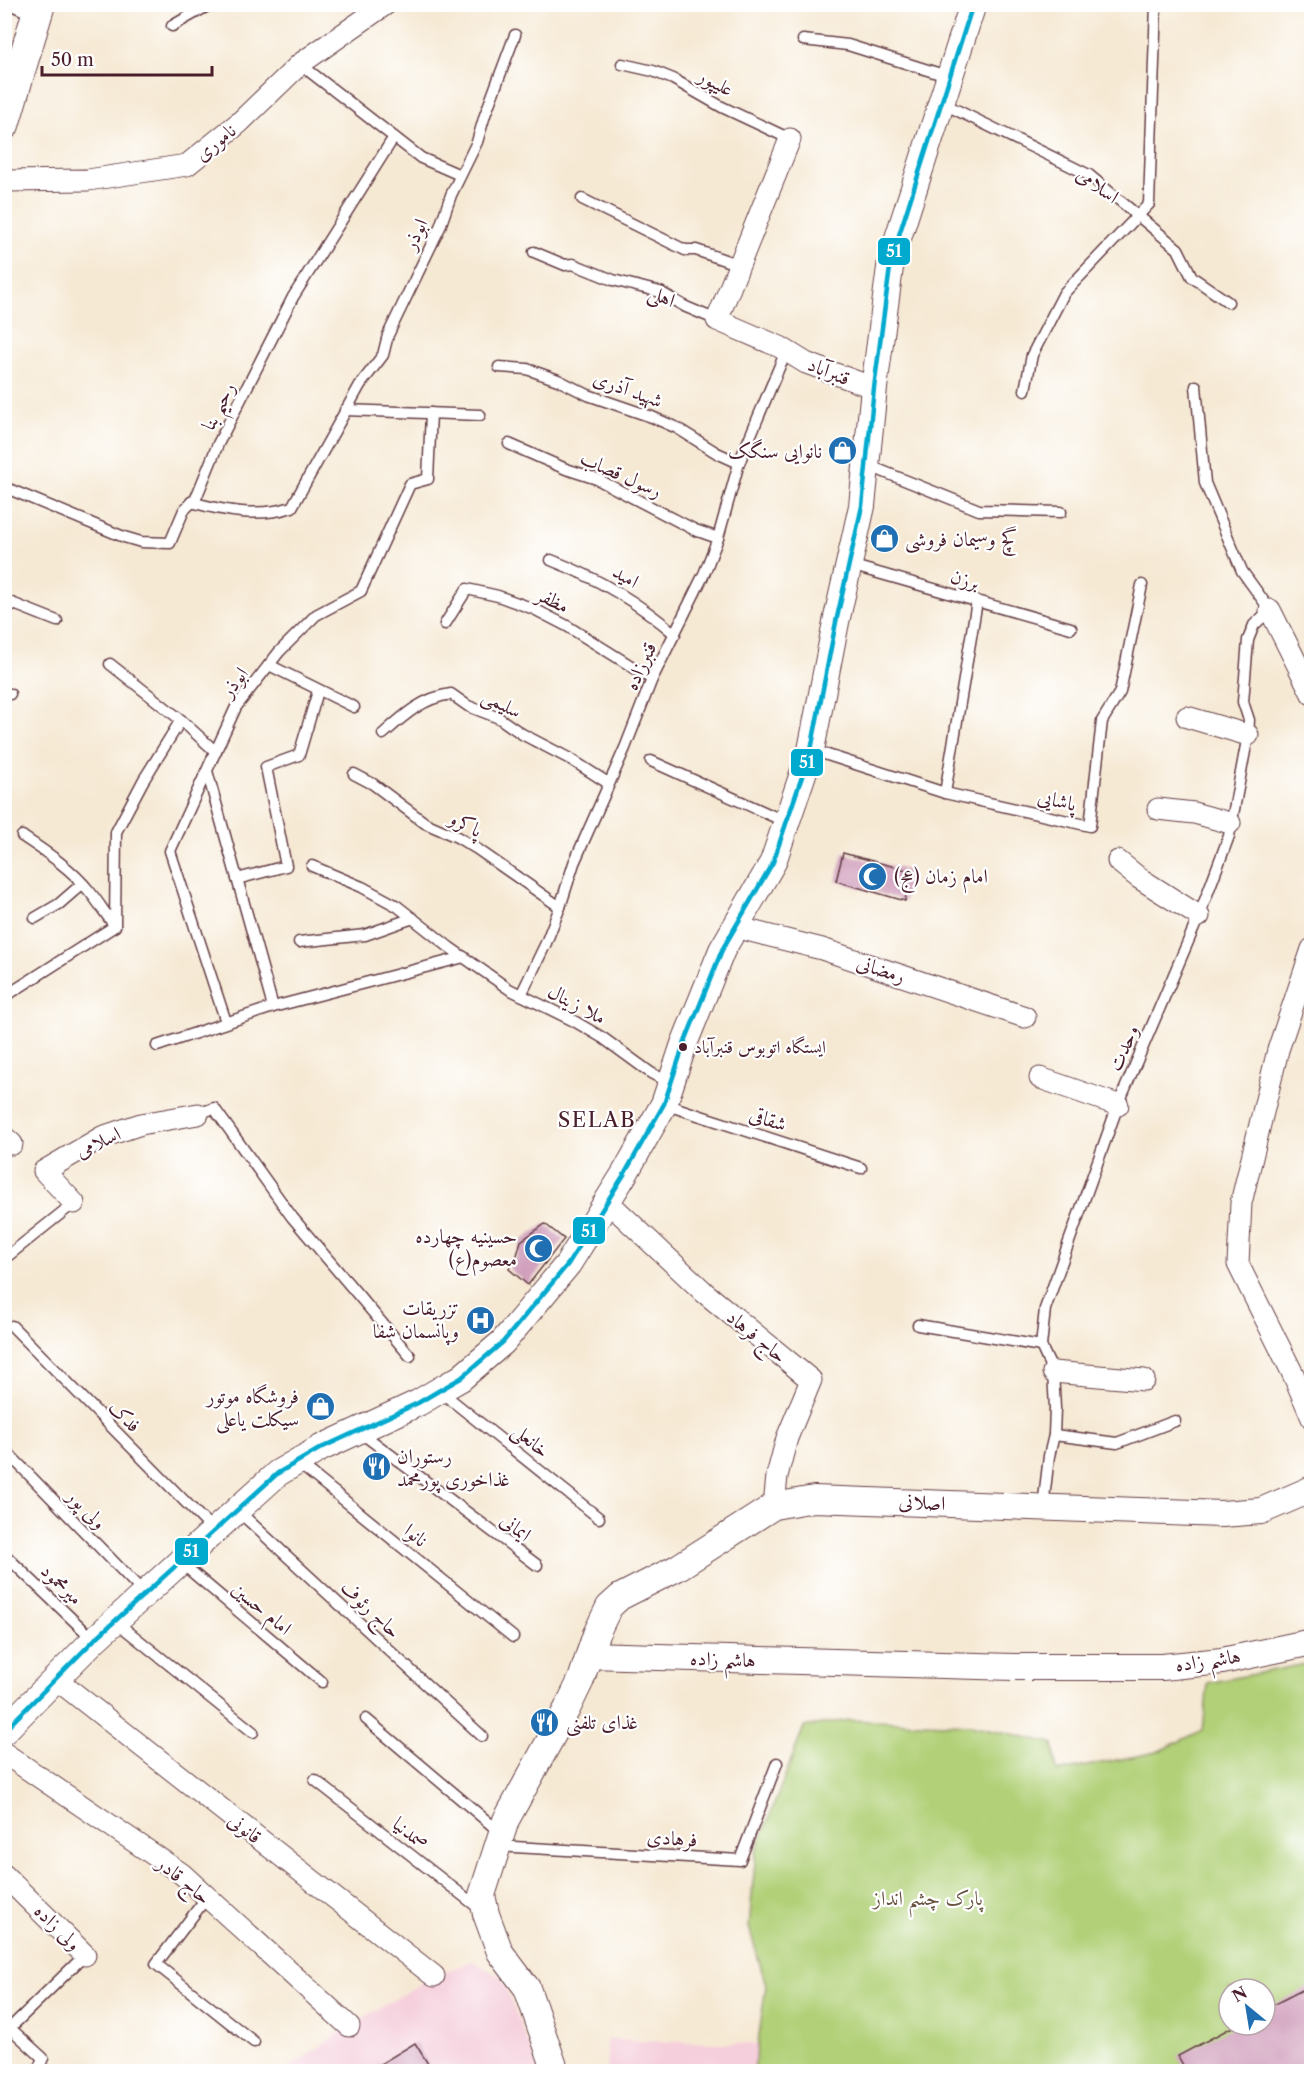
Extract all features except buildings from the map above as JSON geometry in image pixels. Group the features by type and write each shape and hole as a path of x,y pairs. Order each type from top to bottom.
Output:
{"main road":[{"path":"5,124 38,10"}],"street":[{"name":"ناموری","path":"4,181 88,180 187,165 240,122 300,64 386,4"},
{"path":"4,1731 114,1621 235,1509 278,1473 321,1448 418,1403 461,1378 503,1342 568,1264 607,1201 667,1094 684,1044 718,960 773,862 811,750 862,506 874,388 891,260 973,4"},
{"path":"717,320 790,139"},
{"name":"اهلی","path":"717,320 786,351"},
{"name":"قنبرآباد","path":"786,351 806,363 874,388"},
{"path":"1270,610 1311,693"},
{"path":"1187,717 1248,735"},
{"path":"1158,809 1194,813 1230,823"},
{"path":"1118,861 1138,878 1199,916"},
{"name":"رمضانی","path":"735,927 822,949 1025,1017"},
{"path":"1311,949 1278,1050 1241,1203 1238,1264 1293,1374 1311,1418"},
{"path":"1040,1078 1118,1105"},
{"name":"اسلامی","path":"74,1203 44,1171 102,1137 141,1124 198,1114"},
{"name":"حاج فرهاد","path":"607,1201 705,1293 811,1380 787,1438 777,1476 774,1506"},
{"path":"1053,1372 1144,1380"},
{"name":"اصلانی","path":"589,1655 609,1607 620,1597 677,1568 774,1506 814,1498 1222,1514 1261,1511 1311,1489"},
{"name":"هاشم زاده","path":"589,1655 1014,1667 1162,1666 1222,1661 1311,1642"},
{"path":"556,2072 527,1988 500,1952 486,1914 482,1895 506,1820 567,1708 581,1680 589,1655"},
{"name":"قانونی","path":"56,1679 434,1977"},
{"name":"حاج قادر","path":"4,1754 182,1874 349,2026"},
{"name":"ولی زاده","path":"4,1875 86,1955"}],"lane":[{"path":"172,26 211,4"},
{"path":"1025,390 1032,355 1064,293 1149,204 1156,4"},
{"path":"4,6 38,10"},
{"name":"ابوذر","path":"191,502 223,511 251,513 279,511 292,507 345,410 382,355 388,335 440,227 460,175 477,141 515,35"},
{"path":"804,40 848,45 950,77"},
{"path":"300,64 422,158 460,175"},
{"name":"علیپور","path":"622,64 653,71 673,79 722,107 790,139"},
{"name":"اسلامی","path":"942,103 1089,175 1178,249 1192,277 1228,302"},
{"name":"رحیم بنا","path":"4,487 141,542 170,543 184,510 196,498 218,444 293,297 394,137"},
{"path":"582,199 685,250 696,250 739,265"},
{"name":"اهلی","path":"534,252 565,265 573,264 614,280 660,292 717,320"},
{"name":"قنبرزاده","path":"521,994 546,943 574,863 625,748 652,679 718,538 739,463 786,351"},
{"name":"شهید آذری","path":"499,368 527,369 558,380 588,395 652,417 677,428 717,453 739,463"},
{"path":"1196,386 1205,483 1242,571 1270,610"},
{"path":"345,410 480,415"},
{"name":"ابوذر","path":"226,1022 170,851 236,707 279,652 316,615 361,591 410,484 428,479 431,413"},
{"name":"رسول قصاب","path":"509,444 556,465 597,479 695,530 718,538"},
{"path":"867,465 980,510 1061,512"},
{"name":"امید","path":"551,560 587,574 618,591 657,618 675,634"},
{"name":"برزن","path":"849,565 1071,628"},
{"name":"پاشایی","path":"811,750 945,793 1090,826 1102,721 1120,692 1142,585"},
{"name":"مظفر","path":"445,624 467,589 498,596 534,609 567,626 652,679"},
{"path":"4,600 57,621"},
{"path":"945,793 977,601"},
{"name":"وحدت","path":"1041,1346 1045,1309 1118,1105 1199,916 1229,836 1248,735 1249,720 1243,702 1248,640 1254,626 1270,610"},
{"path":"110,664 216,752"},
{"path":"269,665 354,707"},
{"path":"237,879 286,866 266,767 299,755 318,691"},
{"name":"سلیمی","path":"383,734 420,704 450,694 468,706 499,718 522,734 593,772 608,783"},
{"path":"115,926 116,832 143,781 180,720"},
{"path":"651,761 787,822"},
{"path":"207,771 273,1007"},
{"name":"پاکرو","path":"354,774 373,784 425,823 477,849 560,907"},
{"path":"22,836 46,852 82,884 115,926"},
{"name":"ملا زینال","path":"312,866 321,868 381,897 508,989 574,1020 603,1038 651,1073 667,1094"},
{"path":"36,918 59,904 82,884"},
{"path":"299,942 365,935 413,918"},
{"path":"4,997 115,926"},
{"path":"156,1046 273,1007 464,957"},
{"name":"شقاقی","path":"667,1094 861,1168"},
{"path":"198,1114 214,1108 292,1217 410,1356"},
{"path":"4,1259 74,1203"},
{"path":"918,1325 1041,1346 1053,1372 1054,1435 1049,1456 1043,1508"},
{"name":"فدک","path":"12,1326 213,1530"},
{"name":"خانعلی","path":"440,1390 599,1518"},
{"path":"1054,1435 1117,1443 1175,1421"},
{"name":"ایمانی","path":"358,1431 537,1565"},
{"name":"ولی پور","path":"4,1449 145,1593"},
{"name":"نانوا","path":"296,1462 513,1637"},
{"name":"حاج رئوف","path":"235,1509 482,1736"},
{"name":"میرمحمود","path":"4,1554 94,1640"},
{"name":"امام حسین","path":"179,1561 322,1682"},
{"path":"114,1621 253,1732"},
{"path":"366,1719 499,1840"},
{"name":"فرهادی","path":"499,1840 740,1860 777,1763"},
{"name":"صمدنیا","path":"315,1780 486,1914"},
{"path":"207,1897 156,1964 254,2042"},
{"path":"37,2072 43,2058 10,2028 86,1955"}],"shaded area":[{"path":"473,1961 501,1977 540,2071 284,2072 349,2026 434,1976"},
{"path":"606,2040 757,2044 756,2071 608,2071"}],"green space":[{"name":"پارک چشم انداز","path":"1311,1663 1311,2071 754,2071 766,1985 749,1927 756,1851 804,1727 849,1720 971,1725 1053,1743 1057,1772 1157,1752 1203,1730 1208,1683"}],"transit line":[{"name":"51","path":"4,1731 94,1640 278,1473 321,1448 418,1403 461,1378 503,1342 568,1264 625,1173 664,1104 684,1044 722,950 773,862 811,750 862,506 874,388 891,260 973,4"}],"place":[{"name":"نانوایی سنگک","path":"843,451"},
{"name":"گچ وسیمان فروشی","path":"884,539"},
{"name":"امام زمان (عج)","path":"873,876"},
{"name":"ایستگاه اتوبوس قنبرآباد","path":"683,1047"},
{"name":"حسینیه چهارده معصوم(ع)","path":"538,1248"},
{"name":"تزریقات وپانسمان شفا","path":"480,1320"},
{"name":"فروشگاه موتور سیکلت یاعلی","path":"320,1407"},
{"name":"رستوران غذاخوری پورمحمد","path":"376,1467"},
{"name":"غذای تلفنی","path":"545,1722"}],"district":[{"name":"SELAB","path":"597,1119"}]}
